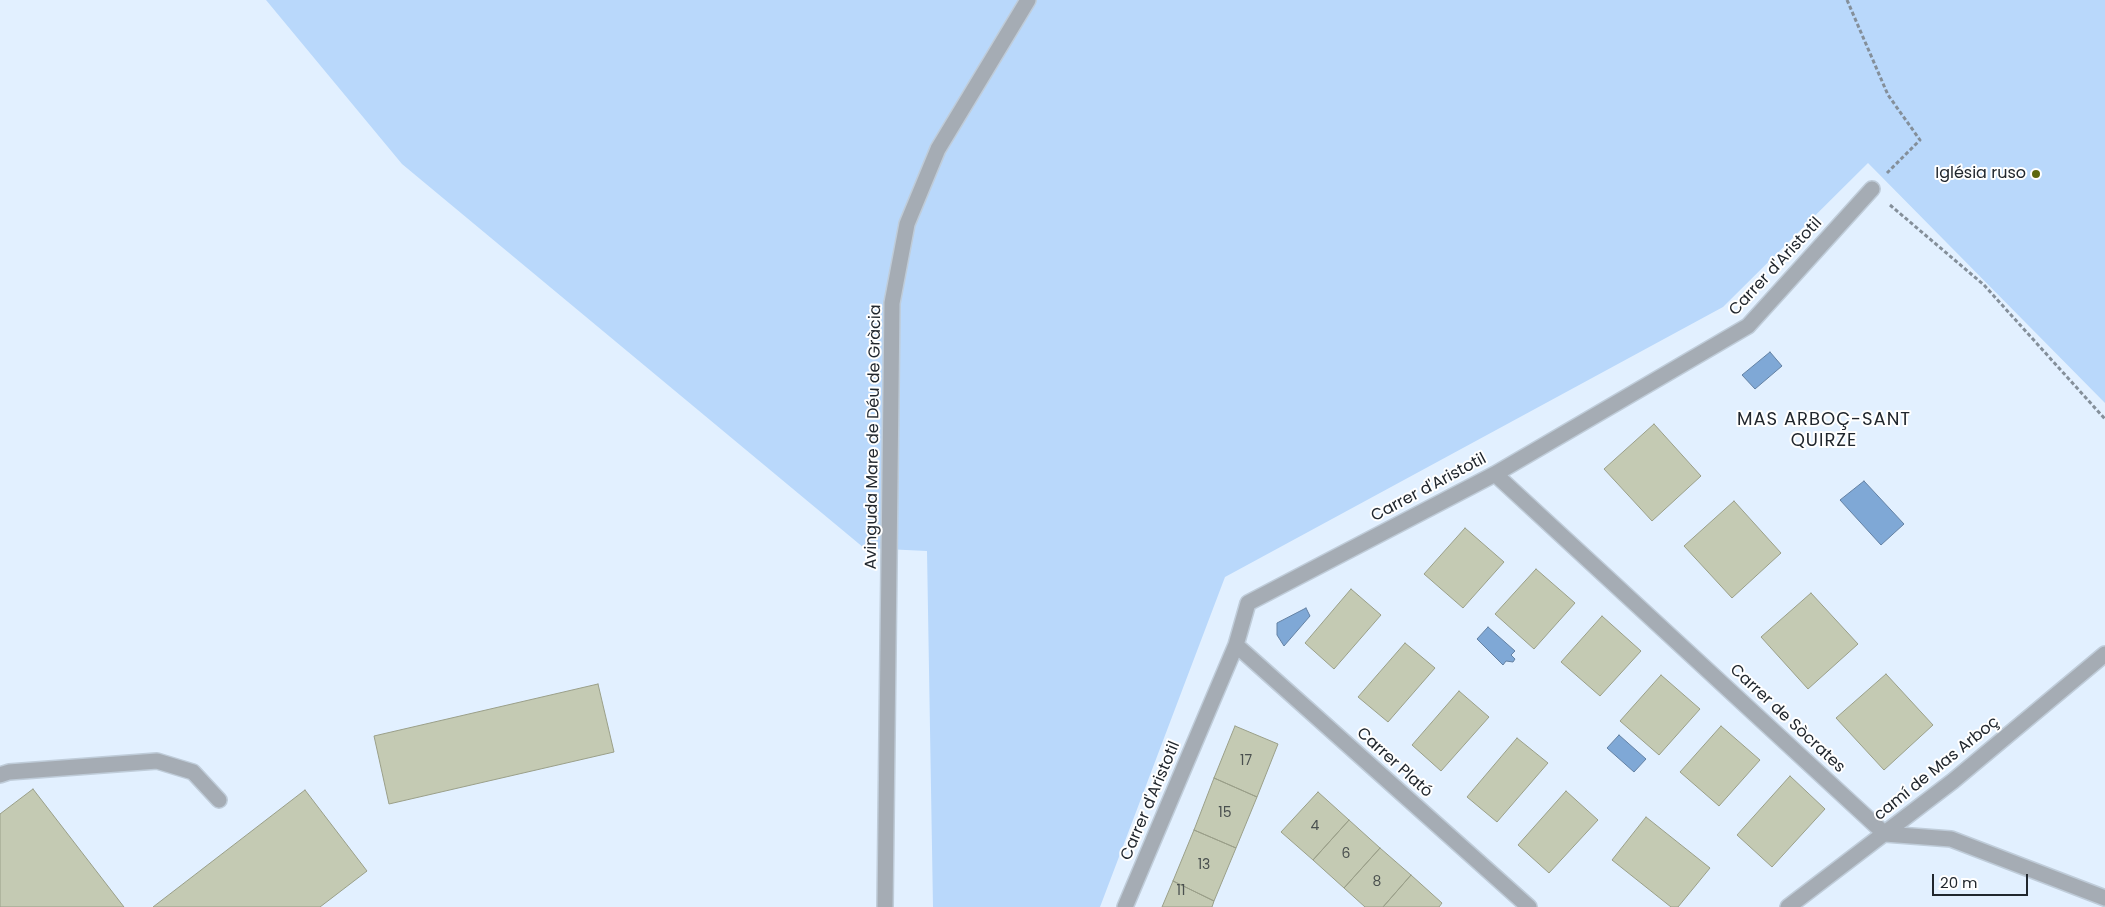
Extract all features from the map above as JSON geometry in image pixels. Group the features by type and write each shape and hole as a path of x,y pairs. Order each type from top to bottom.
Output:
{"street":[{"name":"Avinguda Mare de Déu de Gràcia","path":"885,907 892,303 907,224 938,149 1028,0"},
{"name":"Carrer d'Aristotil","path":"1125,907 1236,645 1248,603 1495,474 1748,326 1872,189"},
{"name":"Carrer de Sòcrates","path":"1495,474 1885,834"},
{"name":"Carrer Plató","path":"1236,645 1529,907"},
{"name":"camí de Mas Arboç","path":"1788,907 1953,781 2105,654"},
{"path":"0,775 9,772 157,761 193,772 219,800"},
{"path":"1885,834 1951,839 2105,898"}],"path":[{"path":"1847,0 1888,95 1920,140 1872,189 1984,286 2105,419"}],"shaded area":[{"path":"266,0 2105,0 2105,403 1868,163 1723,307 1225,577 1100,907 933,907 927,551 864,548 402,164"},
{"path":"1770,352 1782,366 1755,389 1742,375"},
{"path":"1864,481 1904,524 1881,545 1840,500"},
{"path":"1306,608 1310,616 1284,646 1277,635 1277,623"},
{"path":"1488,627 1515,651 1511,655 1515,659 1513,662 1506,661 1503,665 1477,639"},
{"path":"1619,735 1646,759 1634,772 1607,748"}],"building":[{"path":"1654,424 1701,476 1652,521 1604,469"},
{"path":"1734,501 1781,553 1732,598 1684,546"},
{"path":"1465,528 1504,562 1463,608 1424,574"},
{"path":"1536,569 1575,603 1534,649 1495,614"},
{"path":"1351,589 1381,615 1334,669 1305,643"},
{"path":"1811,593 1858,644 1808,689 1761,637"},
{"path":"1602,616 1641,651 1600,696 1561,662"},
{"path":"1405,643 1435,668 1388,722 1358,697"},
{"path":"1886,674 1933,725 1884,770 1836,718"},
{"path":"1661,675 1700,709 1659,755 1620,721"},
{"path":"598,684 614,752 389,804 374,736"},
{"path":"1459,691 1489,717 1441,771 1412,745"},
{"path":"1235,726 1278,744 1257,797 1214,778"},
{"path":"1721,726 1760,760 1719,806 1680,772"},
{"path":"1517,738 1548,763 1497,822 1467,797"},
{"path":"1790,776 1825,809 1772,867 1737,835"},
{"path":"1214,778 1257,797 1236,848 1194,830"},
{"path":"33,789 124,907 0,907 0,814"},
{"path":"305,790 367,871 320,907 153,907"},
{"path":"1566,791 1598,820 1549,873 1518,845"},
{"path":"1318,792 1349,820 1313,860 1281,832"},
{"path":"1646,817 1710,868 1678,907 1671,907 1612,860"},
{"path":"1349,820 1380,848 1344,888 1313,860"},
{"path":"1194,830 1236,848 1214,901 1173,881"},
{"path":"1380,848 1411,875 1383,907 1365,907 1344,888"},
{"path":"1411,875 1442,903 1439,907 1383,907"},
{"path":"1173,881 1214,901 1212,907 1162,907"}],"place":[{"name":"Iglésia ruso","path":"2036,174"}],"district":[{"name":"MAS ARBOÇ-SANT QUIRZE","path":"1824,430"}]}
